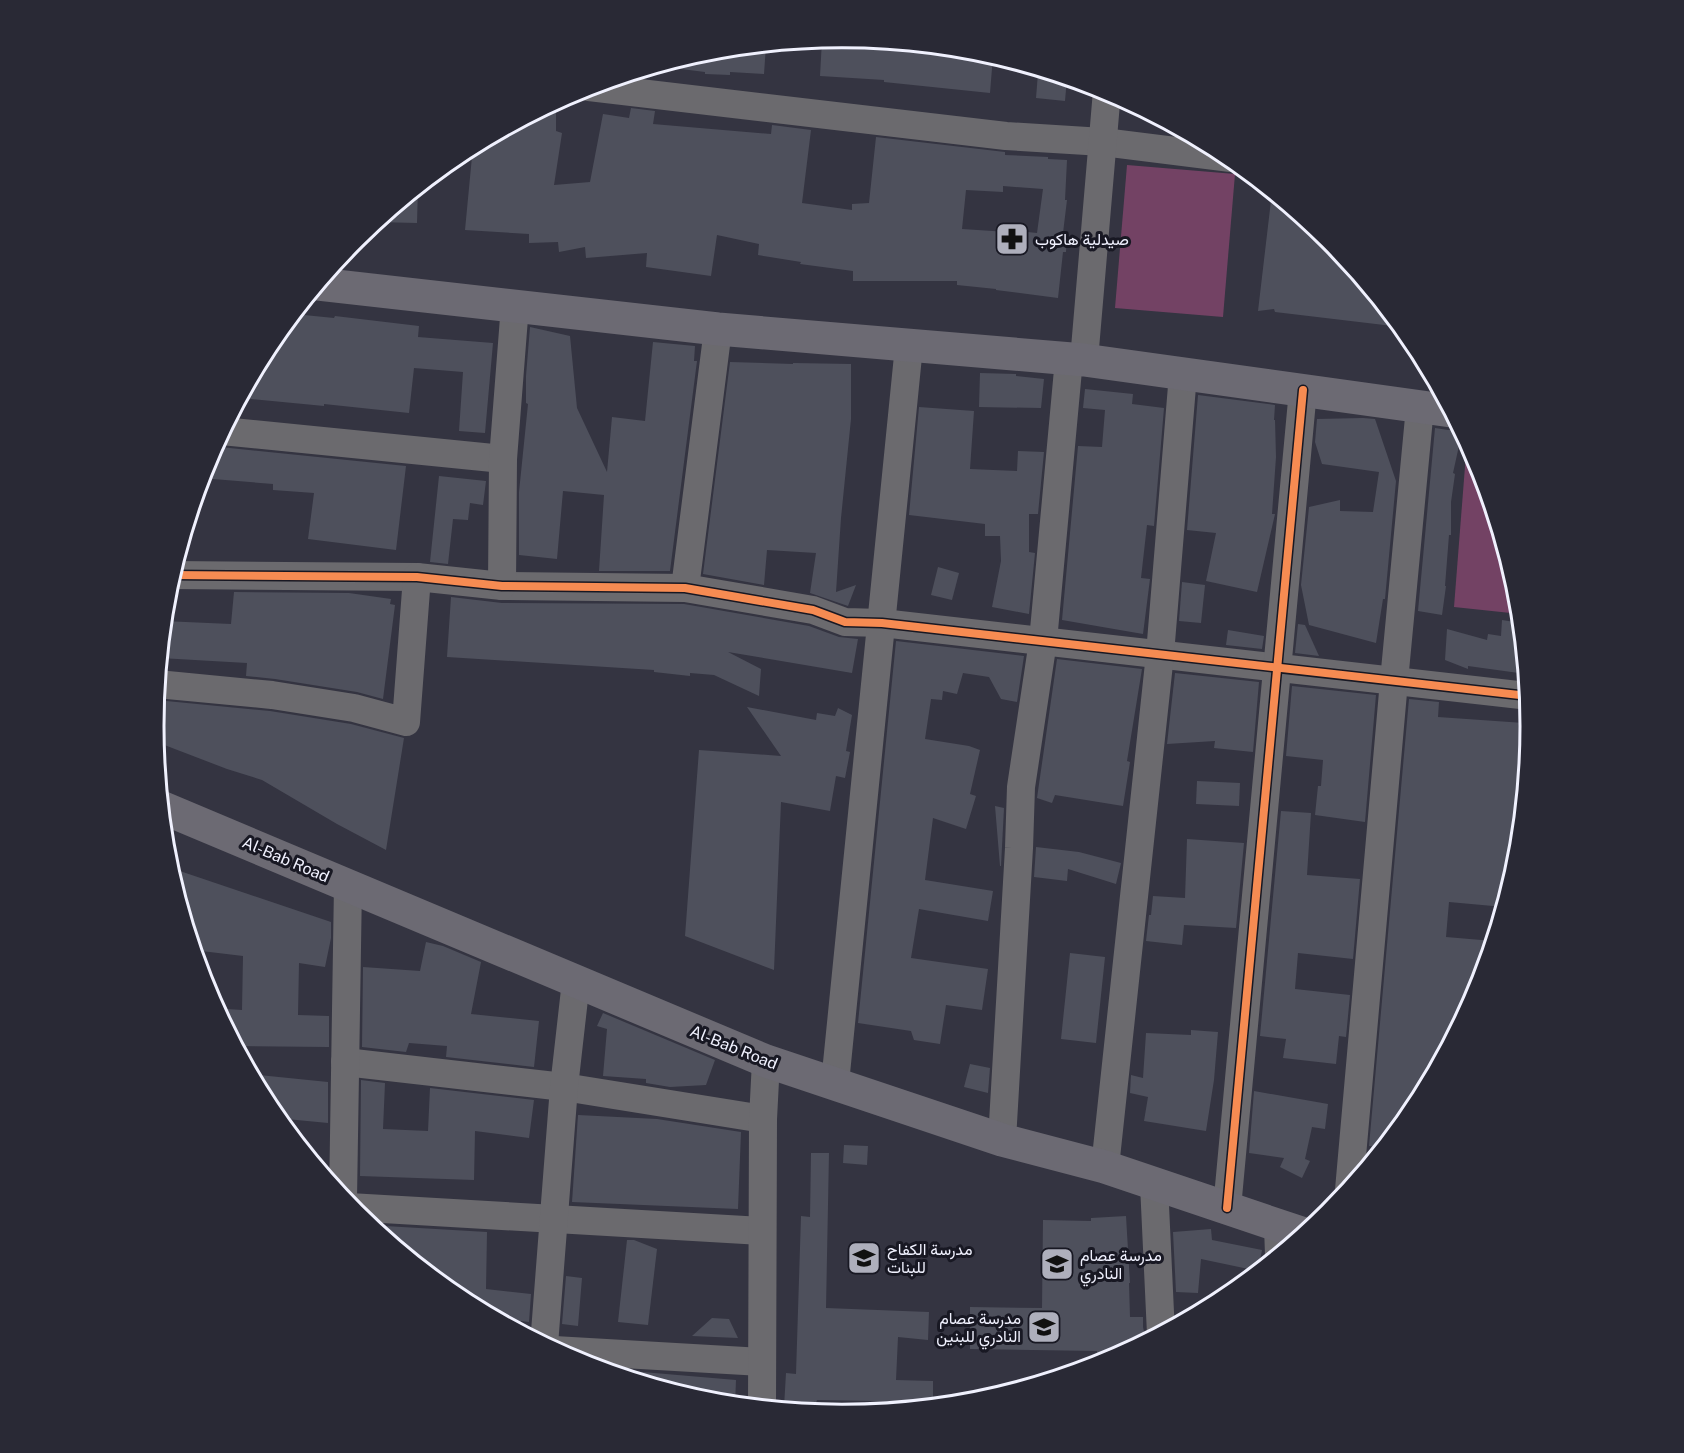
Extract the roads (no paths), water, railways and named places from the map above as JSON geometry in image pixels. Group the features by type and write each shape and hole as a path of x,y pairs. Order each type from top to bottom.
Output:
{"main road":[{"path":"327,285 718,329 1076,359 1435,409"},
{"name":"Al-Bab Road","path":"169,810 766,1061 1002,1140 1105,1167 1227,1208 1287,1238"}],"street":[{"path":"610,89 1006,136 1103,142 1208,155"},
{"path":"1002,1140 1019,860 1021,787 1043,641 1106,102"},
{"path":"502,586 503,459 515,305"},
{"path":"685,588 718,329"},
{"path":"835,1083 909,346"},
{"path":"1105,1167 1160,654 1184,374"},
{"path":"1227,1208 1303,390"},
{"path":"1349,1177 1394,681 1435,409"},
{"path":"230,432 503,459"},
{"path":"181,575 417,577 502,586 685,588 813,610 845,622 882,622 1519,695"},
{"path":"165,685 272,694 354,708 406,722 417,577"},
{"path":"343,1186 348,885"},
{"path":"545,1336 564,1087 576,981"},
{"path":"762,1400 762,1119 766,1061"},
{"path":"345,1062 564,1087 762,1119"},
{"path":"1154,1184 1161,1325"},
{"path":"364,1208 762,1231"},
{"path":"578,1351 762,1362"}],"place":[{"name":"صيدلية هاكوب","path":"1012,239"},
{"name":"مدرسة الكفاح للبنات","path":"864,1258"},
{"name":"مدرسة عصام النادري","path":"1057,1264"},
{"name":"مدرسة عصام النادري للبنين","path":"1044,1327"}]}
